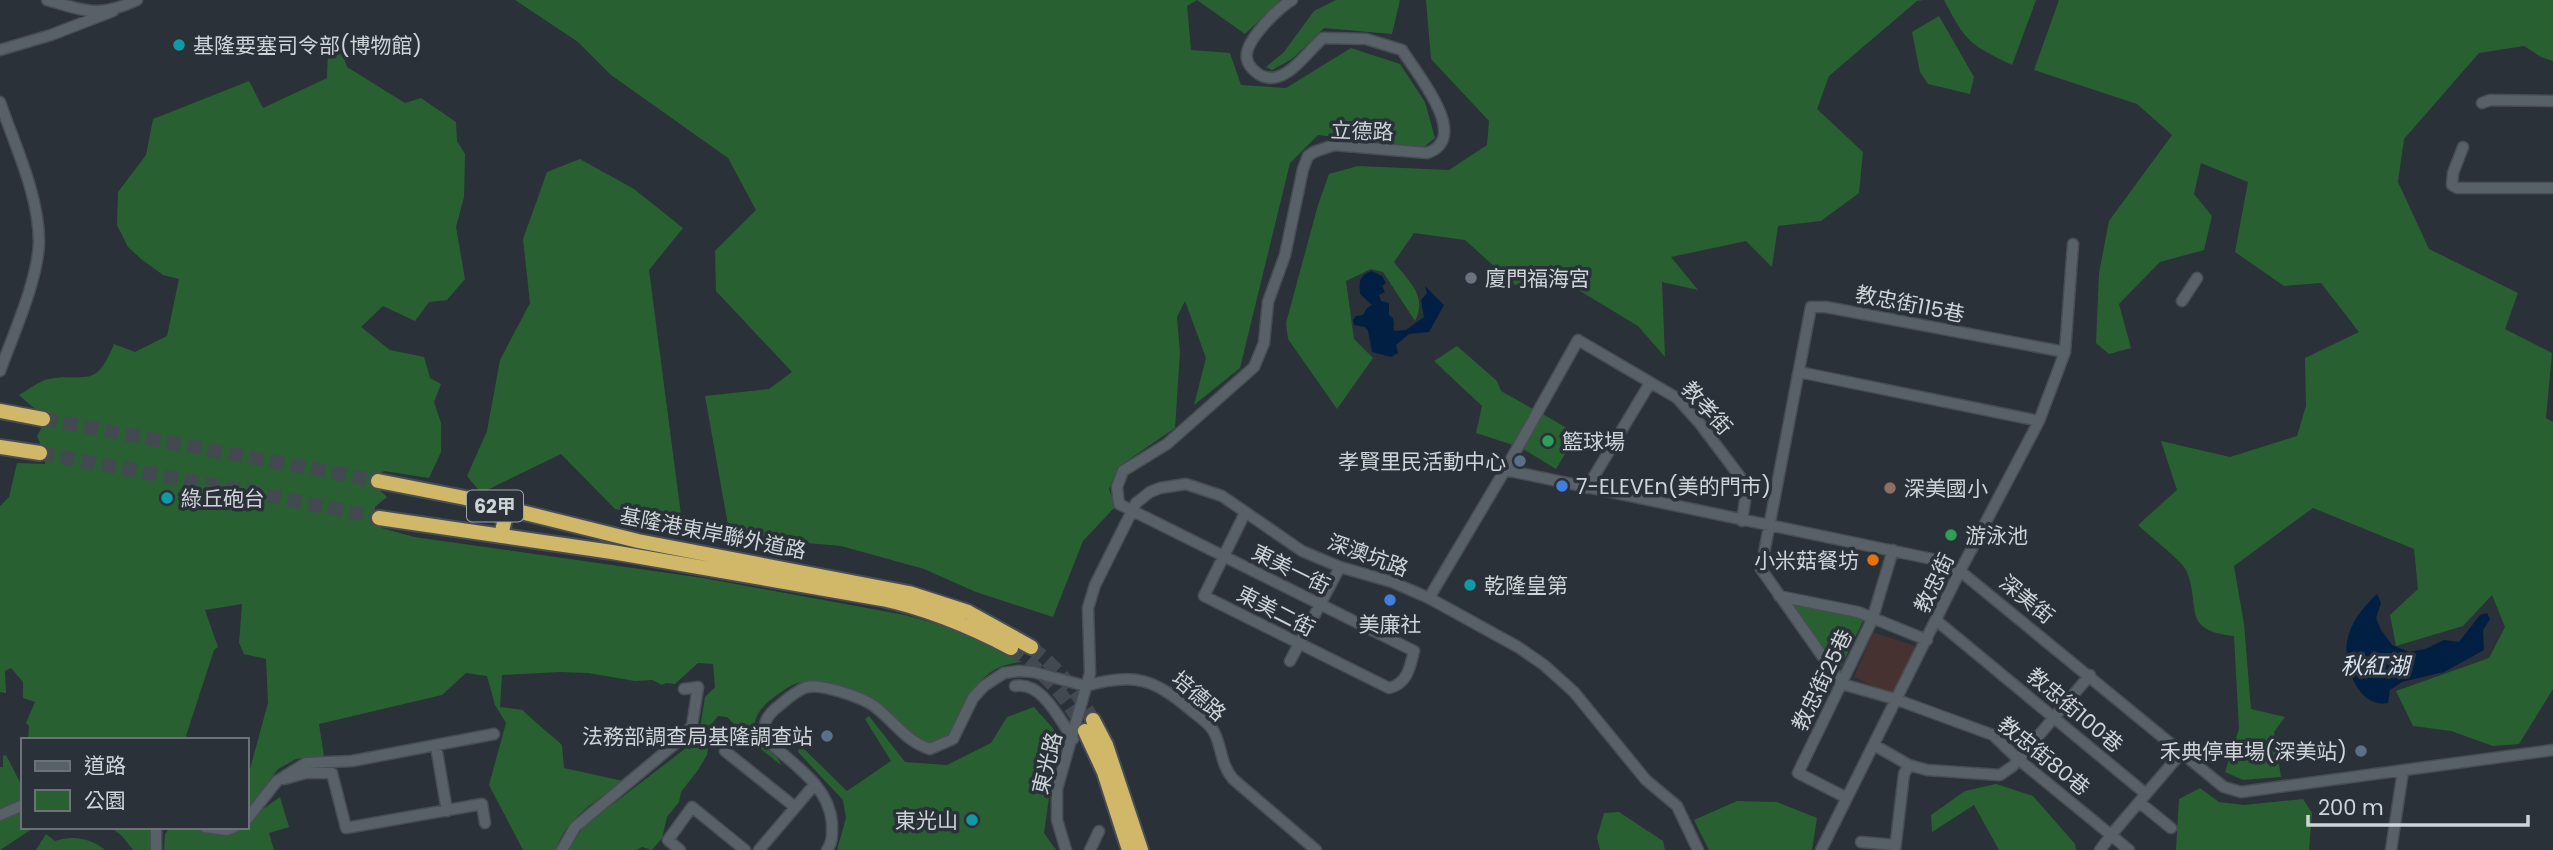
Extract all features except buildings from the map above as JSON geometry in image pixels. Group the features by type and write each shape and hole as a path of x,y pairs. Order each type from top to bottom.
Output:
{"highway":[{"path":"0,411 43,419"},
{"path":"0,447 40,453"},
{"name":"基隆港東岸聯外道路","path":"378,481 772,573 908,599 966,617 1031,647"},
{"path":"500,536 507,509"},
{"name":"基隆港東岸聯外道路","path":"379,519 772,573"},
{"name":"基隆港東岸聯外道路","path":"966,617 1011,648"},
{"path":"1084,730 1106,745 1129,850"},
{"path":"1115,787 1141,850"}],"street":[{"path":"47,0 89,12 113,11"},
{"path":"0,50 76,26 136,0"},
{"name":"立德路","path":"1132,510 1119,504 1117,496 1117,487 1123,471 1167,444 1254,367 1260,356 1268,302 1285,255 1299,180 1308,156 1320,148 1334,145 1427,153 1436,150 1444,140 1446,132 1440,114 1402,50 1366,39 1323,38 1291,68 1277,77 1257,74 1247,60 1250,46 1265,23 1292,0"},
{"path":"76,26 81,15 77,9"},
{"path":"2482,103 2490,100 2553,101"},
{"path":"0,102 35,208 39,242 33,273 0,371"},
{"path":"2463,147 2452,178 2452,186 2456,188 2553,188"},
{"name":"教忠街","path":"1821,850 1960,571 2039,421 2065,352 2073,244"},
{"path":"2182,301 2197,278"},
{"name":"教忠街115巷","path":"1799,372 1809,313 1815,306 2065,352"},
{"path":"1429,598 1578,340 1650,383"},
{"path":"1842,684 1761,569 1799,372 2039,421"},
{"name":"教孝街","path":"1587,488 1650,383 1668,392 1686,408 1747,486 1742,521"},
{"path":"1505,470 1587,488"},
{"name":"深澳坑路","path":"1086,686 1090,673 1088,608 1095,585 1132,510 1136,503 1150,492 1186,484 1222,496 1302,551 1429,598 1518,647 1544,665 1574,692 1646,780 1677,806 1699,850"},
{"name":"深美街","path":"1587,488 1932,558 1960,571 2224,787 2241,792 2553,750"},
{"name":"東美一街","path":"1132,510 1414,651 1409,672"},
{"name":"東美二街","path":"1245,513 1204,596 1389,688 1399,686 1409,672"},
{"name":"教忠街25巷","path":"1847,798 1798,773 1872,620 1894,550"},
{"path":"1290,661 1340,567"},
{"path":"1779,596 1858,612 1872,620 1927,640"},
{"name":"教忠街100巷","path":"1937,621 2055,718 2143,798 2171,828"},
{"path":"827,850 832,844 831,811 824,796 816,784 769,742 764,734 764,723 772,712 807,687 864,700 905,736 930,749 953,739 973,698 984,686 1004,673 1033,672 1086,686"},
{"path":"1874,745 1909,765 1934,771 2000,775 2008,771 2090,675"},
{"name":"培德路","path":"1086,686 1119,678 1143,679 1160,686 1215,732 1223,763 1233,779 1316,850"},
{"path":"1015,687 1026,684 1035,689 1054,710 1084,730"},
{"name":"教忠街80巷","path":"1842,684 1895,699 1993,735 2018,759 2129,850"},
{"name":"東光路","path":"1066,850 1059,831 1057,789 1084,730 1086,686"},
{"path":"562,850 575,827 677,743 692,726 698,687 684,689"},
{"path":"248,818 277,781 306,763 352,761 494,734"},
{"path":"436,746 447,811"},
{"path":"725,751 795,807"},
{"path":"2100,850 2182,752"},
{"path":"1861,842 1895,847 1904,774 1909,765"},
{"path":"2391,850 2403,771"},
{"path":"277,781 306,773 332,773 346,828 482,804 485,823"},
{"path":"759,850 816,784"},
{"path":"0,815 21,807"},
{"path":"680,850 668,840 692,807 745,850"},
{"path":"156,829 156,850"},
{"path":"1090,850 1099,831"}],"shaded area":[{"path":"1873,632 1918,647 1892,695 1854,677"}],"green space":[{"path":"515,0 1197,0 1187,6 1191,50 1230,53 1241,85 1286,88 1351,48 1400,64 1425,102 1435,138 1424,147 1318,135 1290,163 1240,368 1194,405 1206,358 1185,301 1177,317 1180,353 1175,428 1118,467 1109,489 1115,507 1083,541 1053,617 976,592 924,569 841,546 785,541 615,509 561,454 481,493 467,476 487,431 500,360 530,303 523,239 547,172 580,159 634,189 683,228 649,270 681,515 728,525 705,396 769,389 792,372 716,291 715,251 756,210 728,158 611,75 578,42"},
{"path":"1197,0 1280,0 1245,34"},
{"path":"1336,0 1400,0 1392,34 1324,28 1292,59 1272,70 1266,67 1284,52 1314,11"},
{"path":"1426,0 1924,0 1917,1 1829,76 1817,109 1863,152 1859,193 1821,221 1778,226 1772,267 1746,241 1671,257 1698,290 1662,282 1665,357 1638,326 1565,282 1515,285 1465,240 1414,233 1394,262 1418,296 1415,321 1383,272 1371,269 1346,281 1354,339 1373,358 1337,409 1288,339 1286,323 1329,174 1358,166 1449,170 1487,145 1489,121 1431,59"},
{"path":"1944,0 2036,0 2012,65 1986,52 1970,40"},
{"path":"2059,0 2553,0 2553,61 2524,46 2479,53 2404,139 2398,182 2429,249 2518,293 2505,329 2552,353 2546,418 2553,422 2553,689 2519,744 2493,746 2451,731 2413,726 2396,691 2489,658 2505,627 2492,595 2463,626 2396,646 2390,615 2418,589 2414,549 2313,508 2234,566 2244,624 2251,709 2285,717 2274,732 2281,777 2243,780 2225,772 2239,729 2234,636 2217,633 2199,622 2186,570 2138,525 2177,490 2161,441 2230,457 2297,436 2306,406 2305,358 2359,332 2321,283 2284,286 2235,252 2248,182 2201,163 2194,194 2212,216 2204,250 2160,262 2119,304 2131,348 2109,354 2096,343 2099,273 2109,221 2172,135 2137,104 2034,70"},
{"path":"1939,16 1974,77 1970,94 1928,84 1920,72 1912,32"},
{"path":"340,46 347,67 405,103 421,98 456,122 457,141 465,154 464,197 456,227 465,279 447,300 429,302 415,321 383,306 361,327 390,350 424,357 430,378 441,384 434,402 441,423 441,452 429,478 384,471 376,477 377,487 387,497 375,507 376,524 414,537 703,578 905,615 968,633 1022,662 1002,666 987,675 977,686 949,735 938,743 929,744 917,739 853,693 817,681 791,686 767,703 758,714 755,723 757,735 781,765 727,717 718,716 711,725 707,755 681,792 679,802 667,817 662,838 652,850 642,847 636,850 569,850 583,827 690,745 700,728 705,697 715,687 713,664 698,663 675,684 662,685 652,680 635,681 588,673 502,675 500,707 523,710 562,745 564,768 623,781 575,819 560,839 556,850 523,850 489,785 506,723 495,705 487,676 466,673 442,695 319,724 324,756 296,759 278,769 248,810 248,772 268,703 266,659 244,654 239,643 242,604 205,610 218,647 214,650 188,738 28,738 29,726 26,723 35,702 23,698 23,682 11,668 5,671 6,693 0,692 0,506 9,497 17,463 45,464 37,436 44,423 36,410 19,395 48,379 95,374 107,359 114,344 135,352 167,336 179,279 163,275 141,259 128,247 117,225 118,192 146,155 153,119 249,81 263,108 327,78 328,49"},
{"path":"1457,346 1497,381 1501,391 1533,409 1513,445 1476,433 1482,406 1434,361"},
{"name":"籃球場","path":"1541,413 1577,434 1556,469 1520,447"},
{"path":"1790,601 1864,619 1838,673"},
{"path":"1034,707 1058,734 1044,833 1056,850 837,850 846,818 843,800 798,752 800,745 847,791 891,761 865,719 869,716 905,762 947,765 991,743 1007,717"},
{"path":"6,755 21,784 21,802 0,810 0,767 3,767 3,756"},
{"path":"1996,784 2033,796 2075,844 2076,850 1999,850 1974,805 1932,832 1931,815 1965,791"},
{"path":"2200,788 2219,802 2244,805 2303,799 2312,813 2309,850 2176,850 2179,799"},
{"path":"280,797 289,827 269,833 274,850 164,850 165,834 169,829 248,829 248,812 256,814"},
{"path":"1737,801 1777,802 1817,818 1812,850 1709,850 1694,820"},
{"path":"21,812 21,829 32,829 0,850 0,820"},
{"path":"1619,812 1663,841 1665,850 1600,850 1597,837 1604,813"},
{"path":"113,829 154,829 154,850 133,850"},
{"path":"46,834 55,841 68,838 88,840 105,850 36,850"}],"water":[{"path":"1372,271 1382,276 1386,283 1382,286 1385,292 1379,295 1381,301 1389,303 1389,315 1393,318 1395,331 1406,330 1424,317 1421,300 1427,293 1425,286 1444,305 1429,332 1409,334 1396,345 1398,353 1391,357 1372,352 1368,331 1365,327 1354,325 1356,316 1363,315 1372,305 1360,294 1360,286 1362,277"},
{"name":"秋紅湖","path":"2377,594 2381,603 2376,618 2392,645 2409,652 2425,649 2444,640 2459,642 2480,615 2487,613 2490,619 2483,630 2484,650 2444,672 2402,682 2390,690 2388,703 2377,703 2368,699 2355,683 2346,651 2351,627"}],"tunnel":[{"path":"43,419 378,481"},
{"path":"40,453 379,518"},
{"path":"1031,647 1066,680 1093,720"},
{"path":"1011,648 1053,685 1085,731"}],"place":[{"name":"基隆要塞司令部(博物館)","path":"179,45"},
{"name":"廈門福海宮","path":"1471,278"},
{"name":"籃球場","path":"1548,441"},
{"name":"孝賢里民活動中心","path":"1520,461"},
{"name":"7-ELEVEn(美的門市)","path":"1562,486"},
{"name":"深美國小","path":"1890,488"},
{"name":"綠丘砲台","path":"167,498"},
{"name":"游泳池","path":"1951,535"},
{"name":"小米菇餐坊","path":"1873,560"},
{"name":"乾隆皇第","path":"1470,585"},
{"name":"美廉社","path":"1390,600"},
{"name":"法務部調查局基隆調查站","path":"827,736"},
{"name":"禾典停車場(深美站)","path":"2361,751"},
{"name":"東光山","path":"972,820"}]}
